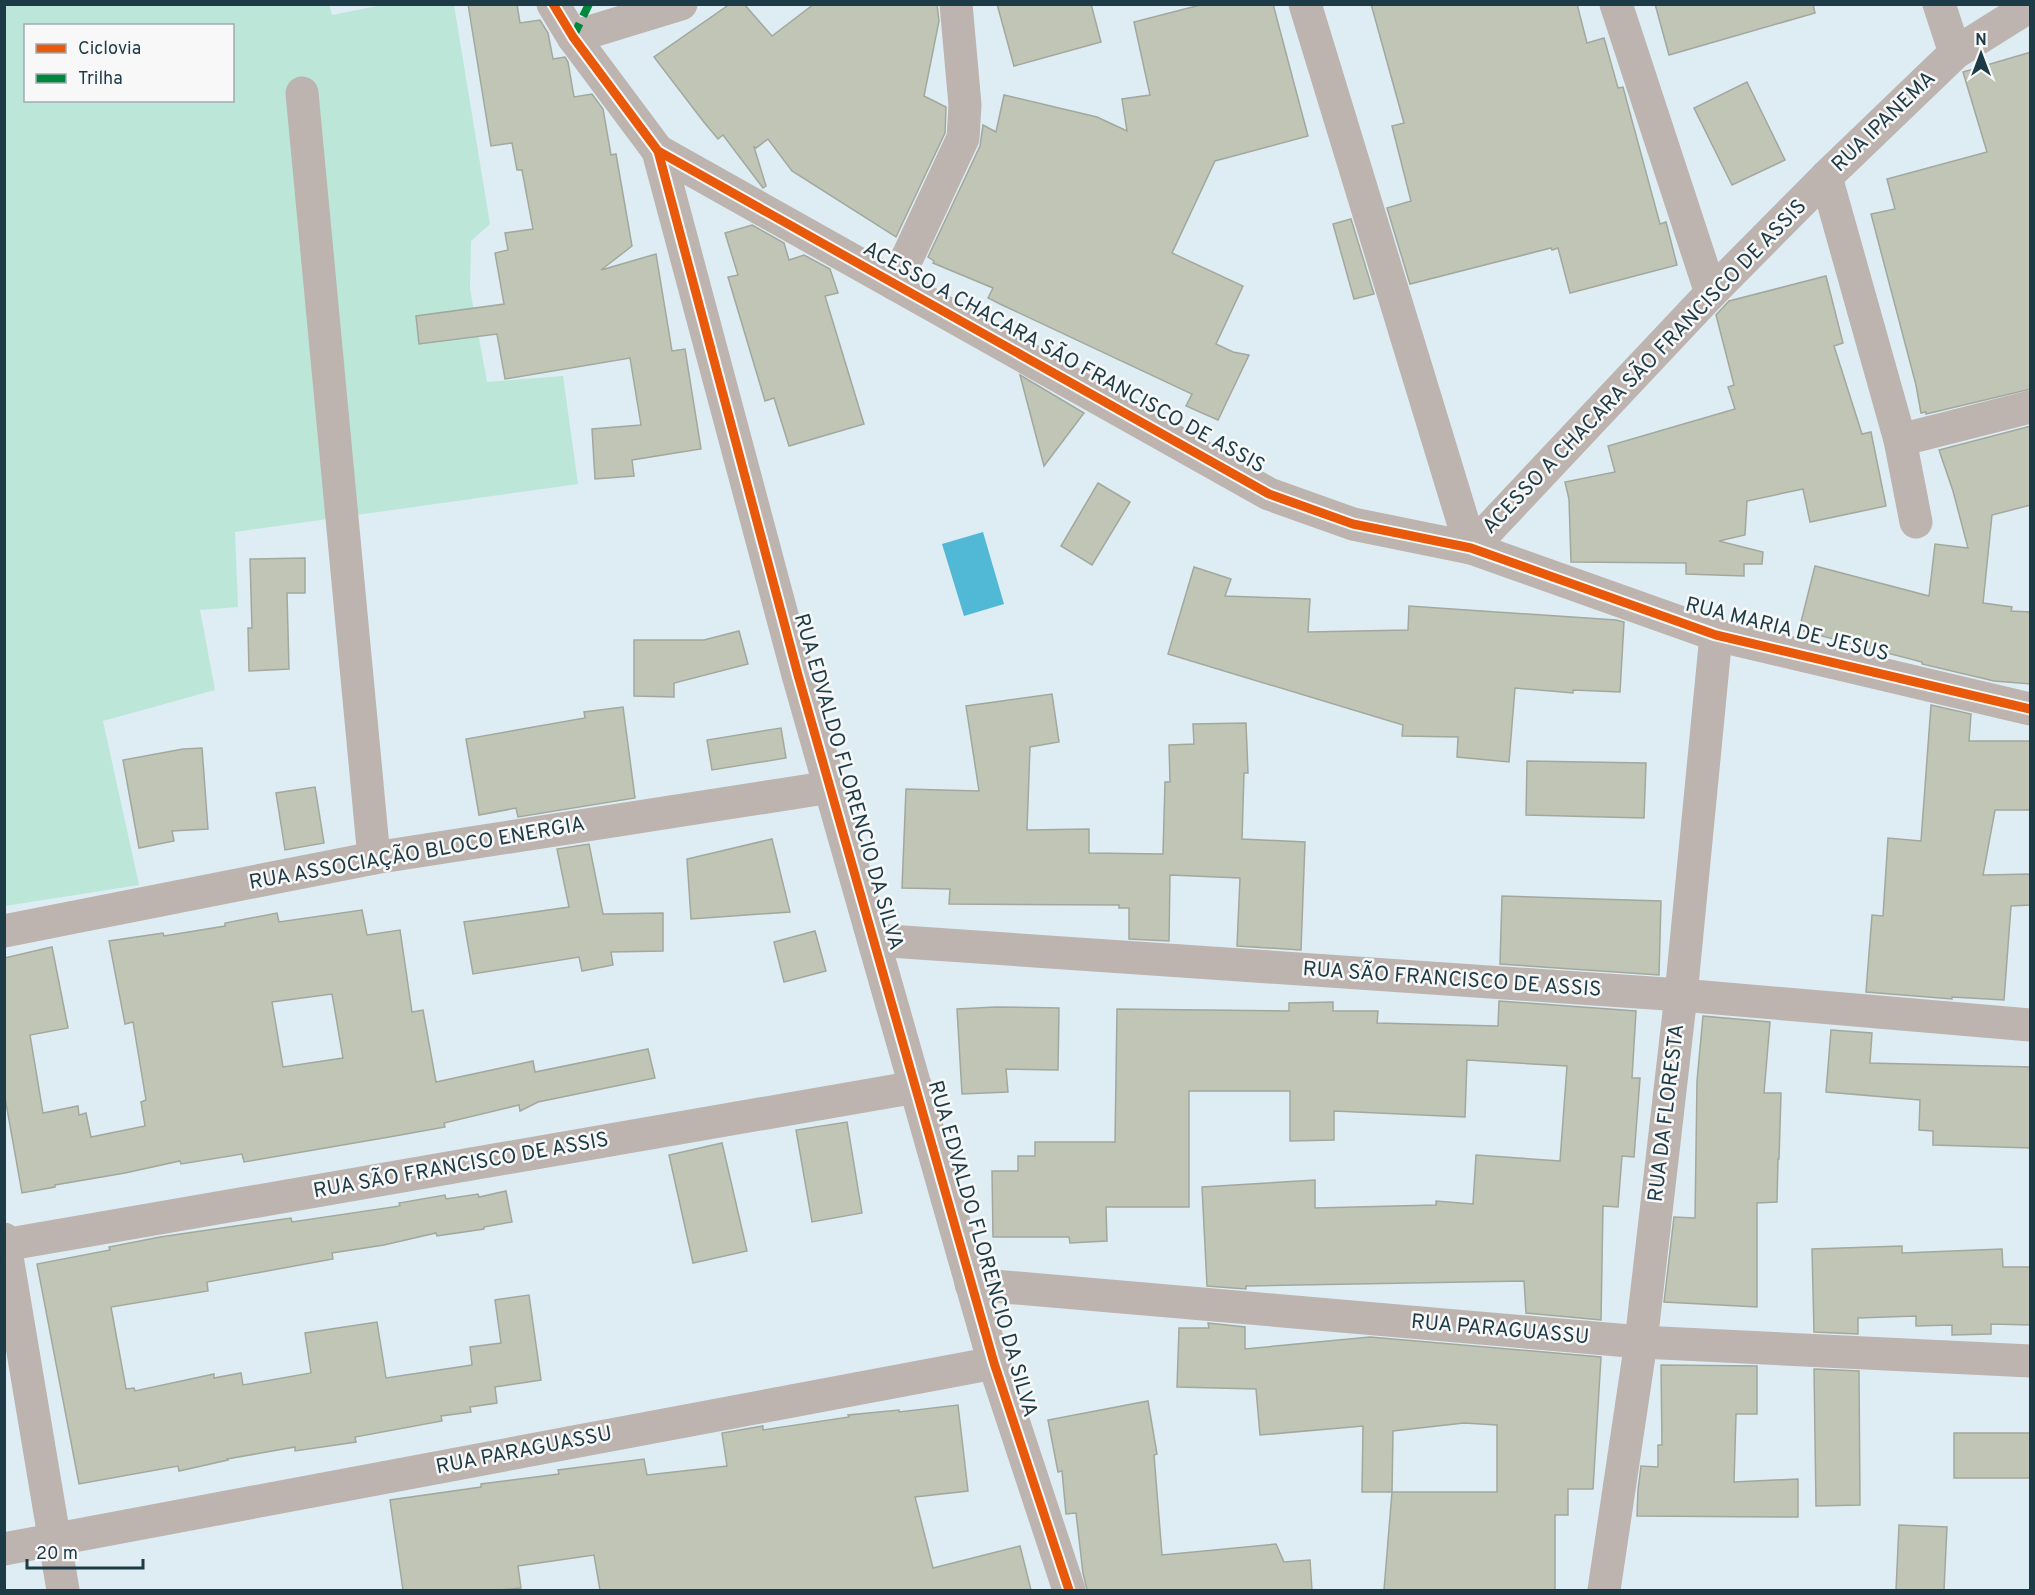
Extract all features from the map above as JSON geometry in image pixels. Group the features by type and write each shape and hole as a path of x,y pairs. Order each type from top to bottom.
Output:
{"street":[{"name":"RUA EDVALDO FLORENCIO DA SILVA","path":"553,4 573,37 658,151 795,663 971,1284 994,1363 1069,1590"},
{"path":"573,37 681,4"},
{"path":"895,284 963,138 965,105 956,4"},
{"path":"1305,4 1471,548"},
{"path":"1616,4 1712,293"},
{"path":"1939,4 1955,54"},
{"name":"RUA IPANEMA","path":"1826,177 1955,54 2031,6"},
{"path":"302,93 375,858"},
{"name":"ACESSO A CHACARA SÃO FRANCISCO DE ASSIS","path":"658,151 1269,494 1353,524 1471,548 1712,293 1826,177"},
{"path":"1826,177 1900,440 1916,522"},
{"path":"1900,440 2031,407"},
{"name":"RUA MARIA DE JESUS","path":"1471,548 1716,635 2031,708"},
{"name":"RUA DA FLORESTA","path":"1604,1590 1641,1342 1681,995 1716,635"},
{"name":"RUA ASSOCIAÇÃO BLOCO ENERGIA","path":"4,931 375,858 831,787"},
{"name":"RUA SÃO FRANCISCO DE ASSIS","path":"874,940 1681,995 2031,1025"},
{"name":"RUA SÃO FRANCISCO DE ASSIS","path":"5,1243 916,1087"},
{"path":"5,1243 63,1590"},
{"name":"RUA PARAGUASSU","path":"971,1284 1641,1342 2031,1361"},
{"name":"RUA PARAGUASSU","path":"4,1549 994,1363"}],"green space":[{"path":"329,4 332,15 382,5 454,5 490,224 471,241 470,289 487,382 563,376 578,484 235,532 238,607 200,610 215,690 103,721 139,885 5,906 5,5"}],"water":[{"path":"983,532 1004,604 964,616 942,544"}],"building":[{"path":"468,4 517,4 520,23 540,20 548,33 553,59 565,57 568,62 574,97 592,94 603,109 611,155 616,154 632,246 601,270 656,254 672,351 685,349 701,449 632,460 634,476 595,479 592,429 641,425 630,358 505,379 497,334 419,344 416,316 504,304 495,253 508,250 505,233 533,229 522,170 517,170 512,143 491,146"},
{"path":"730,4 744,4 772,36 814,4 937,4 939,21 924,96 946,107 945,133 896,237 792,171 768,139 756,148 754,147 766,186 763,188 723,135 718,139 703,121 654,57"},
{"path":"997,4 1091,4 1101,42 1014,66"},
{"path":"1204,4 1273,4 1308,136 1215,161 1172,253 1243,286 1216,344 1233,352 1249,355 1218,420 1186,406 1192,394 988,298 993,288 933,263 934,261 928,257 980,146 983,125 996,132 1004,95 1097,117 1127,131 1122,99 1150,95 1134,22"},
{"path":"1371,4 1577,4 1587,43 1604,38 1618,88 1623,87 1660,224 1666,222 1677,265 1570,293 1558,248 1552,250 1551,248 1410,284 1387,208 1411,201 1392,126 1404,123"},
{"path":"1655,4 1813,4 1815,13 1669,55"},
{"path":"2031,52 2031,389 1926,414 1926,412 1921,413 1916,385 1871,214 1895,209 1887,179 1987,152 1963,72"},
{"path":"1747,82 1785,160 1732,185 1694,108"},
{"path":"1351,219 1374,294 1354,299 1333,224"},
{"path":"752,225 784,243 789,260 804,255 830,269 838,293 825,296 864,424 789,446 774,398 765,401 728,277 738,275 725,233"},
{"path":"1826,276 1843,343 1834,346 1862,434 1871,432 1886,506 1810,522 1803,489 1747,501 1745,535 1719,541 1763,552 1762,564 1744,564 1744,576 1686,574 1686,563 1571,562 1569,499 1565,482 1615,472 1608,446 1735,409 1728,387 1734,385 1716,315 1729,301"},
{"path":"1020,375 1084,413 1044,466"},
{"path":"2031,426 2031,505 1992,515 1983,603 2012,607 2011,611 2031,612 2031,684 1994,681 1799,630 1815,566 1929,596 1935,544 1968,548 1939,450"},
{"path":"1098,483 1130,502 1092,565 1061,546"},
{"path":"305,558 305,593 287,593 289,669 249,671 248,628 252,628 250,559"},
{"path":"1194,567 1231,579 1225,596 1310,599 1308,632 1408,630 1409,606 1624,622 1620,692 1573,690 1573,693 1515,688 1509,762 1457,757 1458,737 1402,736 1403,725 1168,654"},
{"path":"739,631 748,664 674,683 674,697 634,696 634,640 704,640"},
{"path":"1052,694 1059,742 1030,747 1027,830 1089,829 1089,853 1163,854 1165,782 1170,782 1169,745 1194,744 1193,724 1246,723 1248,773 1244,773 1242,839 1305,842 1301,950 1237,946 1240,878 1170,875 1169,941 1129,939 1129,908 1119,908 1119,905 949,904 950,889 902,888 906,789 979,791 966,706"},
{"path":"1931,705 1971,714 1969,741 2031,741 2031,810 1995,810 1983,875 2031,874 2031,905 2011,906 2004,1000 1952,997 1952,999 1866,992 1872,915 1883,916 1888,838 1921,841"},
{"path":"623,707 635,798 518,817 516,808 479,815 466,739 585,718 584,712"},
{"path":"781,728 786,758 712,770 707,740"},
{"path":"202,748 208,829 172,831 174,841 139,848 123,760 183,749"},
{"path":"1527,761 1646,763 1644,818 1526,815"},
{"path":"315,787 324,843 285,850 276,793"},
{"path":"772,839 790,912 691,919 687,859"},
{"path":"589,844 603,914 663,913 663,951 611,952 613,965 582,971 579,957 473,974 464,922 569,907 557,849"},
{"path":"1502,896 1661,901 1659,975 1500,964"},
{"path":"362,910 367,935 400,930 412,1012 423,1010 436,1082 533,1061 535,1072 648,1049 655,1078 538,1102 520,1111 519,1105 444,1123 445,1127 244,1162 242,1154 181,1164 180,1161 22,1193 4,1092 4,958 52,947 68,1028 30,1035 43,1113 78,1106 79,1115 86,1113 91,1137 145,1126 141,1102 146,1100 133,1022 125,1024 109,941 163,933 164,936 225,926 225,923 277,913 279,922","holes":["332,994 343,1058 283,1067 272,1002"]},
{"path":"815,931 826,971 784,982 774,942"},
{"path":"1499,1001 1636,1011 1632,1078 1640,1078 1634,1157 1622,1156 1618,1207 1603,1206 1601,1320 1526,1313 1524,1281 1246,1286 1246,1289 1207,1286 1202,1187 1315,1180 1315,1208 1436,1205 1436,1201 1473,1204 1476,1155 1560,1161 1567,1066 1467,1060 1465,1117 1334,1111 1334,1140 1290,1141 1290,1091 1189,1091 1189,1207 1106,1207 1107,1241 1070,1243 1069,1237 993,1237 992,1171 1018,1171 1018,1156 1035,1156 1035,1142 1115,1142 1117,1009 1289,1011 1289,1003 1333,1002 1333,1011 1378,1011 1377,1023 1498,1026"},
{"path":"1059,1008 1058,1070 1006,1069 1008,1092 962,1094 957,1009"},
{"path":"1703,1016 1770,1022 1764,1093 1781,1093 1779,1159 1777,1202 1757,1203 1757,1307 1664,1302 1674,1217 1695,1218 1697,1081"},
{"path":"1831,1030 1872,1033 1870,1063 2031,1067 2031,1148 1933,1145 1933,1131 1919,1130 1920,1100 1826,1092"},
{"path":"847,1122 862,1213 812,1222 796,1130"},
{"path":"722,1143 747,1251 693,1263 669,1155"},
{"path":"506,1191 512,1222 484,1227 484,1229 437,1236 436,1233 384,1245 332,1253 333,1259 207,1282 208,1291 111,1307 126,1389 134,1388 135,1391 214,1374 214,1378 241,1373 243,1385 311,1373 305,1333 377,1322 386,1378 472,1365 470,1347 501,1343 495,1300 529,1295 541,1380 495,1387 497,1403 470,1407 471,1412 441,1416 442,1421 355,1437 356,1442 295,1451 295,1447 227,1459 179,1471 178,1466 79,1484 37,1264 110,1250 109,1247 160,1237 291,1218 292,1222 400,1206 399,1203 445,1195 446,1199 478,1194 479,1197"},
{"path":"1902,1246 1902,1253 2002,1249 2003,1267 2031,1267 2031,1325 1991,1324 1991,1334 1952,1335 1952,1325 1916,1326 1916,1316 1858,1318 1858,1334 1814,1332 1812,1249"},
{"path":"1208,1323 1245,1327 1245,1349 1370,1337 1601,1357 1593,1489 1568,1489 1568,1515 1555,1515 1555,1590 1384,1590 1392,1492 1362,1492 1363,1426 1260,1435 1256,1389 1177,1387 1179,1328 1209,1328","holes":["1464,1423 1497,1425 1497,1492 1392,1492 1393,1431"]},
{"path":"1661,1365 1757,1366 1757,1414 1736,1414 1734,1482 1798,1479 1798,1517 1637,1516 1641,1466 1658,1467 1658,1445 1662,1445"},
{"path":"1814,1369 1859,1371 1860,1505 1816,1506"},
{"path":"1148,1401 1157,1454 1154,1455 1162,1555 1276,1544 1284,1562 1310,1560 1312,1590 1087,1590 1076,1513 1066,1514 1062,1471 1058,1472 1048,1420"},
{"path":"958,1405 968,1491 915,1497 933,1568 1020,1546 1031,1590 600,1590 594,1555 518,1566 521,1588 403,1590 390,1500 481,1487 481,1484 559,1474 558,1470 644,1459 647,1475 727,1466 722,1433 763,1426 763,1430 849,1417 848,1415"},
{"path":"1954,1433 2031,1433 2031,1478 1954,1478"},
{"path":"1899,1525 1947,1527 1944,1590 1896,1590"}],"marked path":[{"path":"573,37 589,4"}],"cycle path":[{"path":"553,4 573,37 658,151 798,675 994,1363 1069,1590"},
{"path":"658,151 1269,494 1353,524 1471,548 1716,635 2030,709"}]}
